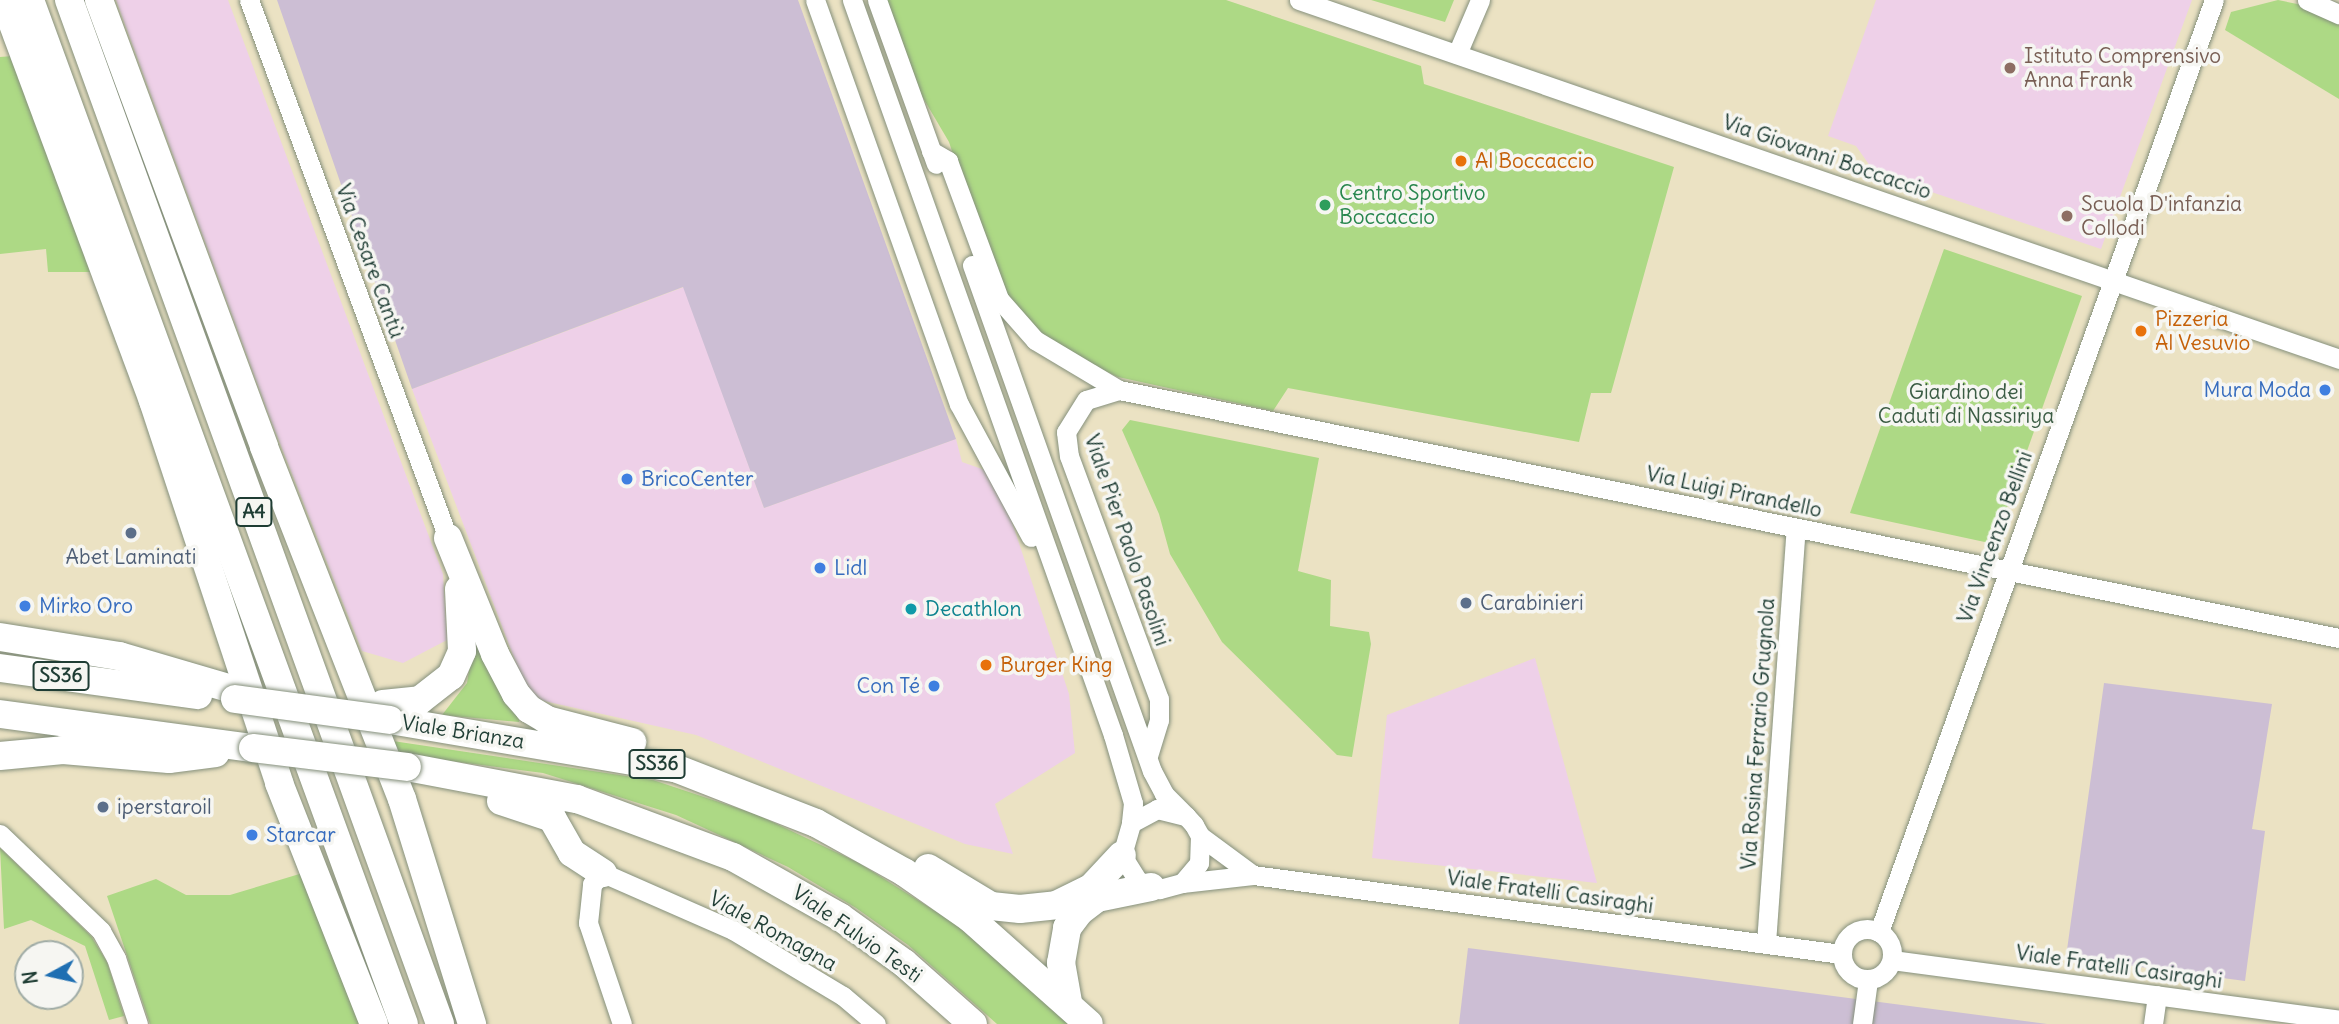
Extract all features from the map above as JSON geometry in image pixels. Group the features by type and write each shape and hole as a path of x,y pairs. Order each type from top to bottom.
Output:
{"highway":[{"path":"4,0 153,401 279,783 374,1024"},
{"name":"A4","path":"30,0 404,1024"},
{"name":"A4","path":"69,0 440,1024"},
{"path":"99,0 264,447 402,799 472,1024"},
{"path":"386,712 426,697 442,686 458,664 462,651 461,609 448,538"},
{"path":"448,538 507,678 529,709 547,720 654,748 675,768"},
{"path":"0,637 119,656 233,694"},
{"name":"Viale Brianza","path":"0,668 233,694 294,707 386,712 675,768 816,824 904,872"},
{"name":"Viale Brianza","path":"0,714 407,767 577,799 733,857"},
{"path":"0,756 63,750 169,759 253,748"},
{"path":"407,767 547,815 578,859 603,873"},
{"path":"904,872 928,868 991,906 1020,909 1056,905 1091,888 1122,855"},
{"name":"Viale Fulvio Testi","path":"733,857 840,917 904,963 973,1024"},
{"name":"SS36","path":"904,872 970,918 1068,1002 1088,1024"},
{"path":"1068,1002 1061,963 1067,928 1080,911 1097,898 1151,887"}],"street":[{"name":"Via Cesare Cantù","path":"249,0 448,538"},
{"path":"815,0 959,404 1063,596"},
{"path":"852,0 1124,769 1133,803 1131,823 1122,855 1138,881 1151,887 1182,883 1199,863 1200,836 1186,816 1164,794 1147,756 877,0"},
{"name":"Via Giovanni Boccaccio","path":"1299,0 2115,279 2339,359"},
{"path":"1457,54 1480,0"},
{"name":"Via Vincenzo Bellini","path":"1879,932 2214,0"},
{"path":"2307,0 2339,14"},
{"path":"932,151 948,161 999,299 1035,340 1119,390"},
{"name":"Via Luigi Pirandello","path":"1119,390 2339,638"},
{"name":"Viale Pier Paolo Pasolini","path":"1119,390 1086,400 1066,432 1069,456 1159,699 1159,720 1147,756"},
{"name":"Via Rosina Ferrario Grugnola","path":"1766,943 1796,528"},
{"path":"1131,823 1157,808 1186,816"},
{"path":"0,834 101,932 116,958 138,1024"},
{"name":"Viale Fratelli Casiraghi","path":"1200,836 1252,875"},
{"path":"603,873 592,884 588,923 622,1024"},
{"name":"Viale Romagna","path":"603,873 733,930 843,996 876,1024"},
{"name":"Viale Fratelli Casiraghi","path":"1182,883 1252,875 1841,954"},
{"path":"1854,932 1879,932 1891,944 1892,960 1884,974 1868,980 1847,971 1841,954 1854,932"},
{"name":"Viale Fratelli Casiraghi","path":"1892,960 2339,1020"},
{"path":"1862,1024 1868,980"},
{"path":"2153,1024 2157,995"}],"shaded area":[{"path":"116,0 228,0 443,574 447,640 403,663 362,651 270,418"},
{"path":"277,0 798,0 956,439 764,508 683,287 412,389"},
{"name":"Istituto Comprensivo Anna Frank","path":"1876,0 2192,0 2101,249 1875,173 1856,146 1828,136"},
{"path":"684,287 764,508 956,439 962,462 996,474 1069,694 1075,753 995,804 1013,854 965,844 696,735 544,701 527,692 412,389"},
{"path":"1535,658 1597,883 1372,858 1387,715"},
{"path":"2104,683 2272,704 2252,829 2265,831 2245,981 2066,957"},
{"path":"1468,948 2047,1024 1459,1024"}],"green space":[{"name":"Centro Sportivo Boccaccio","path":"886,0 1226,0 1421,66 1424,84 1674,167 1611,393 1591,393 1579,442 1288,388 1273,411 1118,377 1075,357 1038,333 1007,299 988,259 949,142 919,91"},
{"path":"1371,0 1454,0 1445,22"},
{"path":"2278,0 2307,6 2339,21 2339,99 2225,30 2231,12"},
{"path":"13,56 93,272 48,272 46,249 0,254 0,57"},
{"name":"Giardino dei Caduti di Nassiriya","path":"1944,249 2082,296 1994,544 1850,513"},
{"path":"1130,420 1319,458 1298,571 1331,580 1330,626 1369,632 1371,644 1352,757 1337,755 1222,642 1170,554 1159,514 1122,430"},
{"path":"475,634 520,716 519,722 442,715 467,683"},
{"path":"366,737 653,780 758,815 859,863 954,923 1071,1024 997,1024 908,945 856,908 788,867 676,815 543,773 366,750"},
{"path":"0,848 91,936 107,962 124,1016 109,1020 84,940 73,940 31,920 4,929"},
{"path":"306,872 362,1024 150,1024 107,896 156,879 186,895 230,895"}],"place":[{"name":"Istituto Comprensivo Anna Frank","path":"2010,68"},
{"name":"Al Boccaccio","path":"1461,161"},
{"name":"Centro Sportivo Boccaccio","path":"1325,205"},
{"name":"Scuola D'infanzia Collodi","path":"2067,216"},
{"name":"Pizzeria Al Vesuvio","path":"2141,331"},
{"name":"Mura Moda","path":"2325,390"},
{"name":"BricoCenter","path":"627,479"},
{"name":"Abet Laminati","path":"131,533"},
{"name":"Lidl","path":"820,568"},
{"name":"Carabinieri","path":"1466,603"},
{"name":"Mirko Oro","path":"25,606"},
{"name":"Decathlon","path":"911,609"},
{"name":"Burger King","path":"986,665"},
{"name":"Con Té","path":"934,686"},
{"name":"iperstaroil","path":"103,807"},
{"name":"Starcar","path":"252,835"}]}
